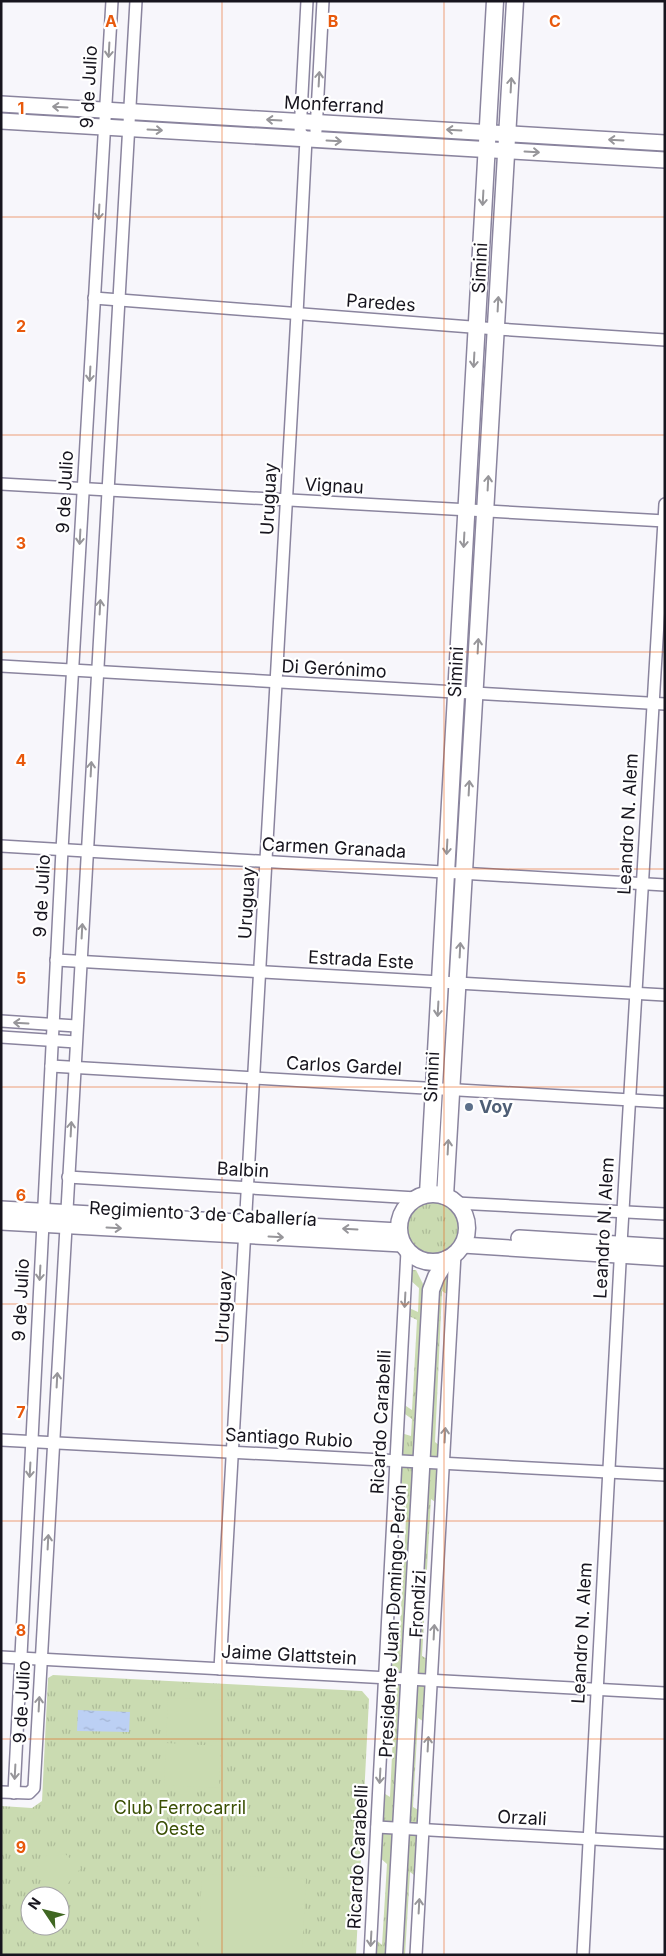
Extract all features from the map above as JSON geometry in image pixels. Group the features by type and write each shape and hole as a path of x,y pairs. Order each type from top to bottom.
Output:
{"main road":[{"name":"Simini","path":"422,1196 433,1088 495,1"},
{"name":"Simini","path":"451,1199 452,1089 515,1"},
{"path":"422,1196 451,1199 464,1212 467,1223 458,1248 433,1262 424,1261 405,1245 400,1222 403,1212 409,1204 422,1196"},
{"name":"Presidente Juan Domingo Perón","path":"405,1245 424,1273 431,1290"},
{"name":"Presidente Juan Domingo Perón","path":"394,1955 431,1290 436,1277 458,1248"}],"street":[{"name":"9 de Julio","path":"112,1 62,850 20,1658 14,1793 29,1794 34,1788 42,1659 96,672 136,1"},
{"name":"Uruguay","path":"220,1669 297,314 306,139 300,132 307,1"},
{"name":"Uruguay","path":"306,139 316,134 324,1"},
{"name":"Monferrand","path":"1,104 665,143"},
{"name":"Monferrand","path":"1,121 665,160"},
{"name":"Paredes","path":"94,298 497,330 665,340"},
{"name":"Vignau","path":"1,484 664,521"},
{"name":"Leandro N. Alem","path":"583,1955 642,884 659,704 665,504"},
{"name":"Di Gerónimo","path":"1,666 659,704"},
{"name":"Carmen Granada","path":"1,846 665,885"},
{"name":"Estrada Este","path":"56,960 665,995"},
{"path":"1,1022 76,1026"},
{"path":"1,1037 76,1042"},
{"name":"Carlos Gardel","path":"51,1066 665,1102"},
{"name":"Balbin","path":"68,1177 422,1196"},
{"path":"451,1199 665,1214"},
{"name":"Regimiento 3 de Caballería","path":"1,1209 42,1218"},
{"name":"Regimiento 3 de Caballería","path":"1,1222 42,1218 246,1229 405,1245"},
{"name":"Ricardo Carabelli","path":"370,1955 397,1461 405,1245"},
{"path":"458,1248 621,1250 665,1247"},
{"name":"Frondizi","path":"416,1955 443,1464 458,1248"},
{"path":"621,1250 665,1258"},
{"name":"Santiago Rubio","path":"1,1440 665,1475"},
{"name":"Jaime Glattstein","path":"1,1657 665,1693"},
{"path":"1,1792 14,1793"},
{"name":"Orzali","path":"377,1827 665,1843"}],"green space":[{"path":"427,1199 439,1199 454,1207 462,1222 462,1234 454,1249 439,1257 427,1257 412,1249 404,1234 404,1222 412,1207"},
{"path":"416,1270 426,1290 389,1955 373,1955 374,1938 382,1945 387,1864 379,1857 382,1792 390,1797 393,1735 386,1729 386,1723 394,1728 394,1708 387,1702 390,1642 398,1647 399,1635 391,1629 392,1621 400,1626 406,1519 397,1514 398,1502 406,1507 407,1492 399,1486 401,1433 411,1436 412,1419 402,1412 403,1404 412,1410 417,1320 407,1315 407,1307 418,1312 419,1288 409,1279 409,1272"},
{"path":"446,1273 449,1274 450,1296 442,1291 435,1442 441,1447 438,1504 431,1499 422,1656 429,1660 426,1723 418,1718 413,1807 422,1812 418,1878 410,1872 405,1955 398,1955 435,1291"},
{"name":"Club Ferrocarril Oeste","path":"53,1675 362,1691 369,1699 356,1955 1,1955 1,1806 32,1808 42,1801 48,1678"},
{"path":"168,1698 223,1700 221,1742 166,1740"},
{"path":"166,1743 221,1746 219,1788 164,1785"},
{"path":"55,1845 81,1868 66,1886 59,1886 37,1867"},
{"path":"202,1874 306,1879 302,1955 198,1955"}],"water":[{"path":"78,1710 130,1712 129,1732 77,1731"}],"place":[{"name":"Voy","path":"469,1107"}]}
